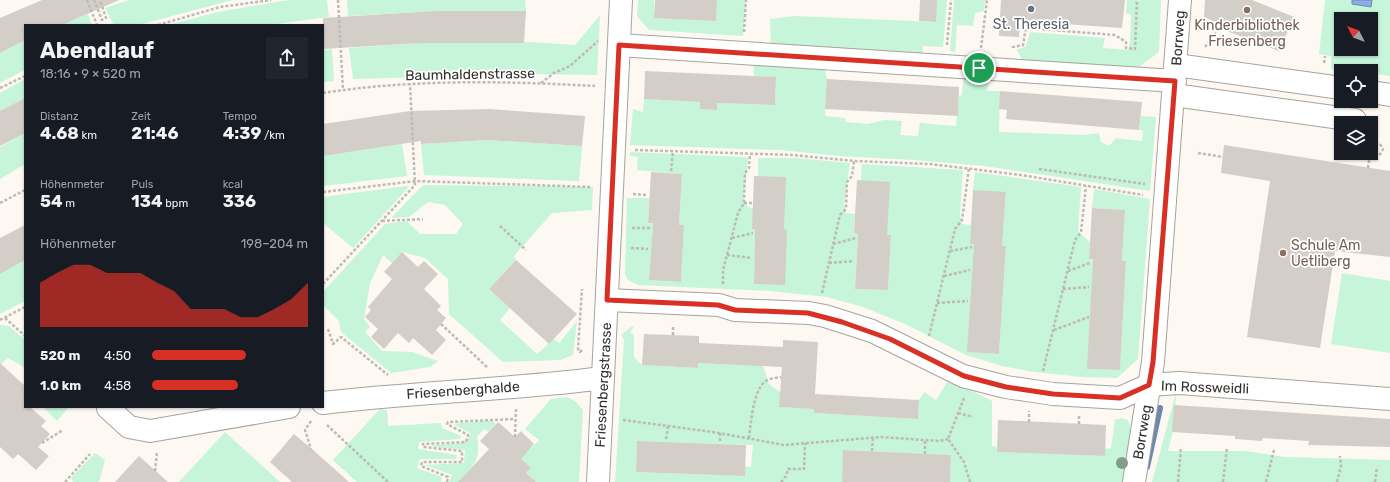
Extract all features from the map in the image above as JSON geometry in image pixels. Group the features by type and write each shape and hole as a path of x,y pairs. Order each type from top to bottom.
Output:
{"street":[{"name":"Friesenbergstrasse","path":"598,482 617,86 610,41 621,0"},
{"name":"Borrweg","path":"1134,482 1153,362 1180,0"},
{"path":"610,41 743,53 1175,80 1334,88"},
{"path":"1175,80 1337,116"},
{"path":"1378,93 1390,95"},
{"name":"Im Rossweidli","path":"607,300 718,305 735,310 808,313 825,316 872,332 964,376 1006,387 1053,394 1120,398 1149,385 1178,383 1390,399"},
{"name":"Friesenberghalde","path":"317,411 378,396 565,383 602,378"},
{"path":"108,408 129,427 150,430 283,408"}],"path":[{"path":"87,0 97,24"},
{"path":"94,0 102,20 106,18 100,0"},
{"path":"161,24 220,7 270,0"},
{"path":"338,0 343,90"},
{"path":"743,53 746,0"},
{"path":"945,66 951,0"},
{"path":"979,68 987,0"},
{"path":"1008,70 1013,47 1023,45 1026,28 1115,35 1126,42 1126,48 1135,49 1137,0"},
{"path":"1200,48 1205,47 1222,25"},
{"path":"541,83 554,73 570,66 610,41"},
{"path":"0,88 24,76"},
{"name":"Baumhaldenstrasse","path":"324,94 343,90 410,84 541,83 617,86"},
{"path":"324,283 415,185 410,84"},
{"path":"1378,144 1380,144 1383,149 1382,153 1378,156"},
{"path":"634,150 793,155 854,161 930,164 969,168 1145,195"},
{"path":"671,171 673,151"},
{"path":"1198,153 1223,157"},
{"path":"723,285 723,270 738,213 744,203 745,173 749,168 750,154"},
{"path":"1368,168 1369,160"},
{"path":"820,299 840,215 846,209 847,182 852,176 854,161"},
{"path":"928,340 955,229 962,220 969,168"},
{"path":"1039,169 1151,185"},
{"path":"324,192 416,181 593,187"},
{"path":"1042,377 1075,240 1081,232 1086,186"},
{"path":"0,203 24,191"},
{"path":"744,203 752,203"},
{"path":"382,221 423,219"},
{"path":"500,226 526,250"},
{"path":"630,228 650,228"},
{"path":"732,238 753,233"},
{"path":"833,244 856,238"},
{"path":"950,251 972,247"},
{"path":"628,248 648,249"},
{"path":"727,255 752,258"},
{"path":"829,263 854,262"},
{"path":"1068,271 1090,263"},
{"path":"944,276 970,270"},
{"path":"1063,289 1089,287"},
{"path":"582,289 578,349 580,352 585,346"},
{"path":"938,303 968,301"},
{"path":"0,320 24,308"},
{"path":"1054,330 1089,316"},
{"path":"5,318 24,335"},
{"path":"441,324 489,369"},
{"path":"328,329 333,344 341,337 391,378"},
{"path":"749,438 755,400 761,386 766,380 781,377"},
{"path":"619,420 720,433 784,445 873,437 940,441 948,438 966,393"},
{"path":"515,437 514,418 516,403"},
{"path":"311,449 305,430 317,411"},
{"path":"958,413 973,417"},
{"path":"447,482 448,477 421,466 422,462 462,462 462,452 423,447 423,444 466,442 468,435 447,424 448,422 514,418"},
{"path":"326,424 388,482"},
{"path":"666,439 668,426"},
{"path":"42,443 64,430"},
{"path":"720,433 720,441"},
{"path":"872,451 873,437"},
{"path":"948,438 964,462 970,482"},
{"path":"925,440 925,454"},
{"path":"781,482 786,476 788,469 804,469 805,443"},
{"path":"1178,482 1181,447"},
{"path":"1224,482 1228,448"},
{"path":"155,471 157,450"},
{"path":"1266,482 1274,450"},
{"path":"65,482 90,454"},
{"path":"1337,482 1341,466 1340,456"},
{"path":"1375,482 1377,467"}],"green space":[{"path":"129,0 233,0 142,24 113,24 105,8"},
{"path":"289,0 327,0 329,17 276,24 173,24 217,12"},
{"path":"347,0 525,0 526,11 435,11 348,16"},
{"path":"638,0 654,0 654,18 716,21 717,0 746,0 743,36 649,30 637,16"},
{"path":"937,0 947,0 943,47 923,46 923,54 771,46 770,19 796,16 935,22"},
{"path":"954,0 985,0 984,11 975,13 973,26 957,25 955,52 950,51"},
{"path":"1127,0 1161,0 1159,52 1136,69 1022,60 1017,50 1026,46 1030,32 1105,38 1103,48 1128,50 1130,43 1131,15 1126,13"},
{"path":"1325,0 1390,0 1390,76 1378,74 1378,64 1334,64 1334,69 1331,69 1331,56 1319,54"},
{"path":"88,14 92,24 63,24"},
{"path":"600,15 597,75 528,74 353,79 349,48 419,43 529,42 575,45"},
{"path":"24,41 24,71 0,83 0,53"},
{"path":"332,49 334,81 324,82 324,50"},
{"path":"753,61 825,70 827,79 825,116 845,118 846,122 868,124 884,120 902,121 900,135 918,136 920,123 956,126 959,96 962,95 964,71 990,74 987,91 1000,91 999,132 1083,135 1099,133 1101,142 1109,146 1116,138 1142,141 1143,131 1139,130 1141,116 1156,117 1150,191 984,166 839,156 780,150 630,145 633,109 643,112 644,99 700,102 700,109 717,110 717,103 775,105 776,77 754,76"},
{"path":"24,80 24,99 0,111 0,93"},
{"path":"24,134 24,165 0,179 0,147"},
{"path":"488,140 582,146 579,181 424,175 421,144"},
{"path":"402,144 407,176 324,186 324,156"},
{"path":"630,152 746,157 748,159 743,200 748,207 753,208 755,229 754,284 787,230 784,229 758,177 758,158 796,158 850,163 844,205 846,213 855,214 854,233 858,234 855,289 888,290 891,236 887,235 861,181 862,164 963,170 960,215 962,224 971,225 970,243 974,244 968,352 999,354 1006,246 1002,246 1006,193 973,190 975,172 1081,187 1078,231 1090,242 1089,259 1093,259 1088,369 1120,370 1126,261 1122,261 1125,210 1092,208 1094,189 1150,199 1138,359 1117,378 1083,377 1034,372 1002,366 966,355 905,324 863,307 827,297 769,291 638,285 628,280 625,274 627,198 649,198 648,223 653,223 649,280 681,282 684,225 679,225 682,174 637,170 638,157 630,156"},
{"path":"423,185 593,187 592,210 552,213 514,256 516,260 489,289 510,308 500,320 537,354 554,339 559,343 577,321 573,355 560,360 503,362 449,314 448,279 425,258 402,252 392,263 383,255 370,283 364,319 370,327 365,332 382,351 412,352 438,361 430,367 391,373 341,332 339,321 324,306 324,291 385,224 407,221 420,234 456,234 463,224 445,205 428,202 409,217 391,218"},
{"path":"406,186 409,187 353,248 324,224 324,197"},
{"path":"24,261 24,302 0,314 0,274"},
{"path":"1342,273 1390,281 1390,353 1331,344"},
{"path":"0,325 9,326 24,339 24,367 8,358 0,365"},
{"path":"634,326 630,333 634,335 634,357 642,365 697,368 698,363 763,366 769,384 780,392 780,407 814,409 814,413 918,419 919,400 924,392 936,400 947,382 974,392 992,401 992,446 997,447 997,452 1104,456 1105,449 1111,448 1115,420 1121,418 1128,420 1134,436 1127,482 950,482 951,455 844,450 842,482 615,482 624,340 621,335","holes":["637,441 753,445 751,467 745,466 744,476 636,472"]},
{"path":"1177,389 1172,435 1168,451 1246,451 1285,457 1390,460 1390,482 1152,482"},
{"path":"567,397 576,402 583,410 579,482 536,482 525,475 531,468 515,455 526,453 539,440 525,429 551,399"},
{"path":"44,408 68,408 57,421"},
{"path":"380,409 387,410 388,426 441,423 442,428 461,436 460,439 419,442 418,449 457,455 456,459 420,459 417,468 442,477 441,482 357,482 333,460"},
{"path":"492,420 496,424 488,432 484,429 477,437 478,454 475,463 464,476 466,482 449,482 452,475 425,465 464,463 465,450 428,446 467,442 470,433 453,424"},
{"path":"225,432 280,482 179,482"},
{"path":"95,453 105,460 99,482 73,482 71,478"}],"water":[{"path":"1352,0 1372,0 1371,7 1352,4"}],"building":[{"path":"42,0 119,0 64,24 24,24 24,41 0,53 0,18"},
{"path":"655,0 717,0 716,21 654,18"},
{"path":"920,0 937,0 936,22 919,21"},
{"path":"1001,0 1125,0 1122,28 1020,21 1019,37 999,36"},
{"path":"1205,0 1252,0 1294,17 1279,51 1224,30 1225,26 1204,17"},
{"path":"435,11 526,11 524,43 419,43 324,49 323,18"},
{"path":"645,71 776,77 775,105 717,103 717,110 700,109 700,102 644,99"},
{"path":"827,79 959,87 958,116 825,109"},
{"path":"1000,91 1142,102 1139,130 1006,119 1007,110 999,109"},
{"path":"24,99 24,134 0,146 0,111"},
{"path":"489,109 585,116 582,146 488,140 421,144 421,141 324,156 324,124 410,111"},
{"path":"1224,145 1390,171 1390,257 1335,251 1320,348 1247,337 1270,181 1221,173"},
{"path":"651,172 682,174 679,225 684,225 681,282 649,280 653,223 648,223"},
{"path":"754,176 786,177 784,229 787,230 785,285 754,284 755,229 752,229"},
{"path":"857,180 890,182 887,235 891,235 888,290 855,289 858,234 854,233"},
{"path":"973,190 1006,192 1002,246 1006,246 999,354 967,352 974,244 970,244"},
{"path":"1092,208 1125,210 1122,261 1126,261 1120,370 1087,369 1093,259 1089,259"},
{"path":"24,226 24,261 0,274 0,238"},
{"path":"402,252 418,267 424,261 438,274 424,289 441,306 437,310 446,318 436,330 446,340 432,355 413,338 409,343 398,333 384,349 371,337 378,329 365,317 371,310 368,307 392,279 384,272"},
{"path":"516,260 577,314 549,344 489,289"},
{"path":"644,334 699,336 699,343 783,347 783,340 818,342 815,394 919,400 918,419 814,413 814,409 779,407 782,367 698,363 698,368 642,365"},
{"path":"0,363 24,385 24,408 31,408 46,421 41,426 50,434 38,447 49,456 36,470 18,454 13,459 0,447"},
{"path":"1174,405 1390,419 1390,447 1308,445 1309,441 1263,438 1262,441 1235,439 1235,436 1172,432"},
{"path":"998,420 1106,425 1105,456 997,452"},
{"path":"498,422 515,437 521,431 534,444 521,459 531,468 526,473 536,482 458,482 489,449 480,441"},
{"path":"294,434 349,482 292,482 270,462"},
{"path":"637,441 746,445 745,476 636,472"},
{"path":"843,450 951,455 950,482 842,482"},
{"path":"139,456 168,482 115,482"}],"waterway":[{"path":"1147,467 1160,408"}],"place":[{"name":"St. Theresia","path":"1031,9"},
{"name":"Kinderbibliothek Friesenberg","path":"1247,10"},
{"name":"Schule Am Uetliberg","path":"1283,253"}],"route":[{"path":"619,45 979,68 1175,81 1153,362 1149,385 1120,398 1053,394 1006,387 989,384 951,371 890,339 857,326 825,316 808,313 735,310 718,305 607,300 619,45"}]}
